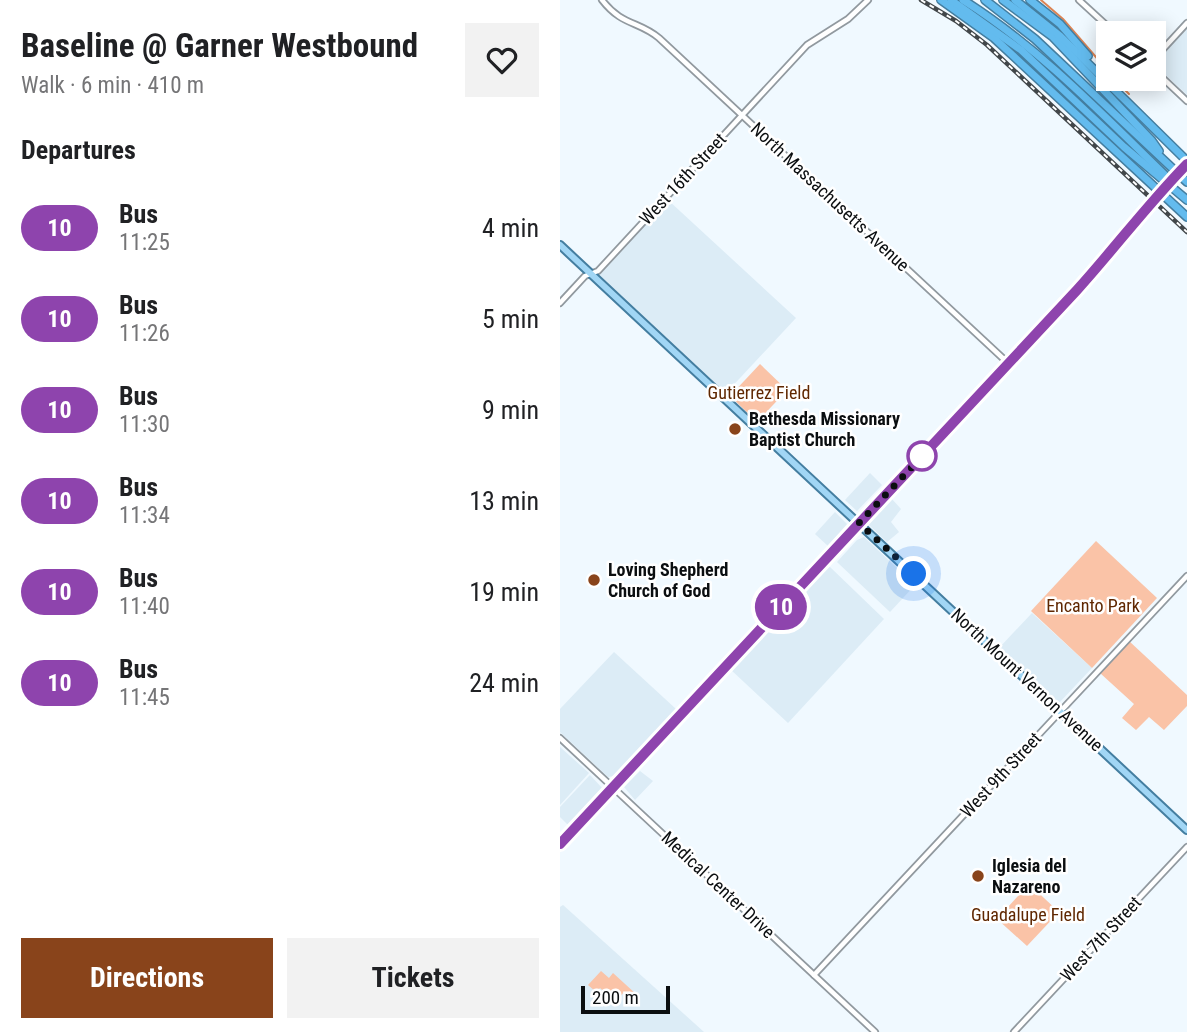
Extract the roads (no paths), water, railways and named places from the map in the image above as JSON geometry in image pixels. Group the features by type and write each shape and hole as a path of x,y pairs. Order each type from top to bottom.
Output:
{"highway":[{"path":"941,0 983,29 1041,79 1187,217"},
{"path":"951,0 1033,60 1124,148 1187,198"},
{"path":"963,0 1010,30 1036,52 1187,198"},
{"path":"985,0 1035,39 1187,182"},
{"path":"1003,0 1053,37 1152,141 1167,163"},
{"path":"1015,0 1060,36 1096,70"},
{"path":"1030,0 1059,24 1096,67"},
{"path":"994,29 1041,79"},
{"path":"1116,91 1186,164"}],"main road":[{"path":"560,844 1114,249 1147,206 1186,164"},
{"name":"North Mount Vernon Avenue","path":"560,245 1187,830"}],"street":[{"name":"North Massachusetts Avenue","path":"602,0 622,19 652,32 1008,363"},
{"name":"West 16th Street","path":"560,303 585,276 598,271 807,45 848,19 868,0"},
{"path":"1079,0 1102,21"},
{"path":"1166,46 1187,23"},
{"path":"1166,81 1187,101"},
{"name":"West 9th Street","path":"814,975 1187,576"},
{"name":"Medical Center Drive","path":"560,738 875,1032"},
{"name":"West 7th Street","path":"1014,1032 1187,847"}],"waterway":[{"path":"1041,0 1063,19 1096,57"},
{"path":"1126,91 1129,94"}],"railway":[{"path":"921,0 956,21 987,45 1187,232"}],"place":[{"name":"Bethesda Missionary Baptist Church","path":"735,429"},
{"name":"Loving Shepherd Church of God","path":"594,580"},
{"name":"Iglesia del Nazareno","path":"978,876"}],"park label":[{"name":"Gutierrez Field","path":"759,393"},
{"name":"Encanto Park","path":"1093,606"},
{"name":"Guadalupe Field","path":"1028,915"}]}
